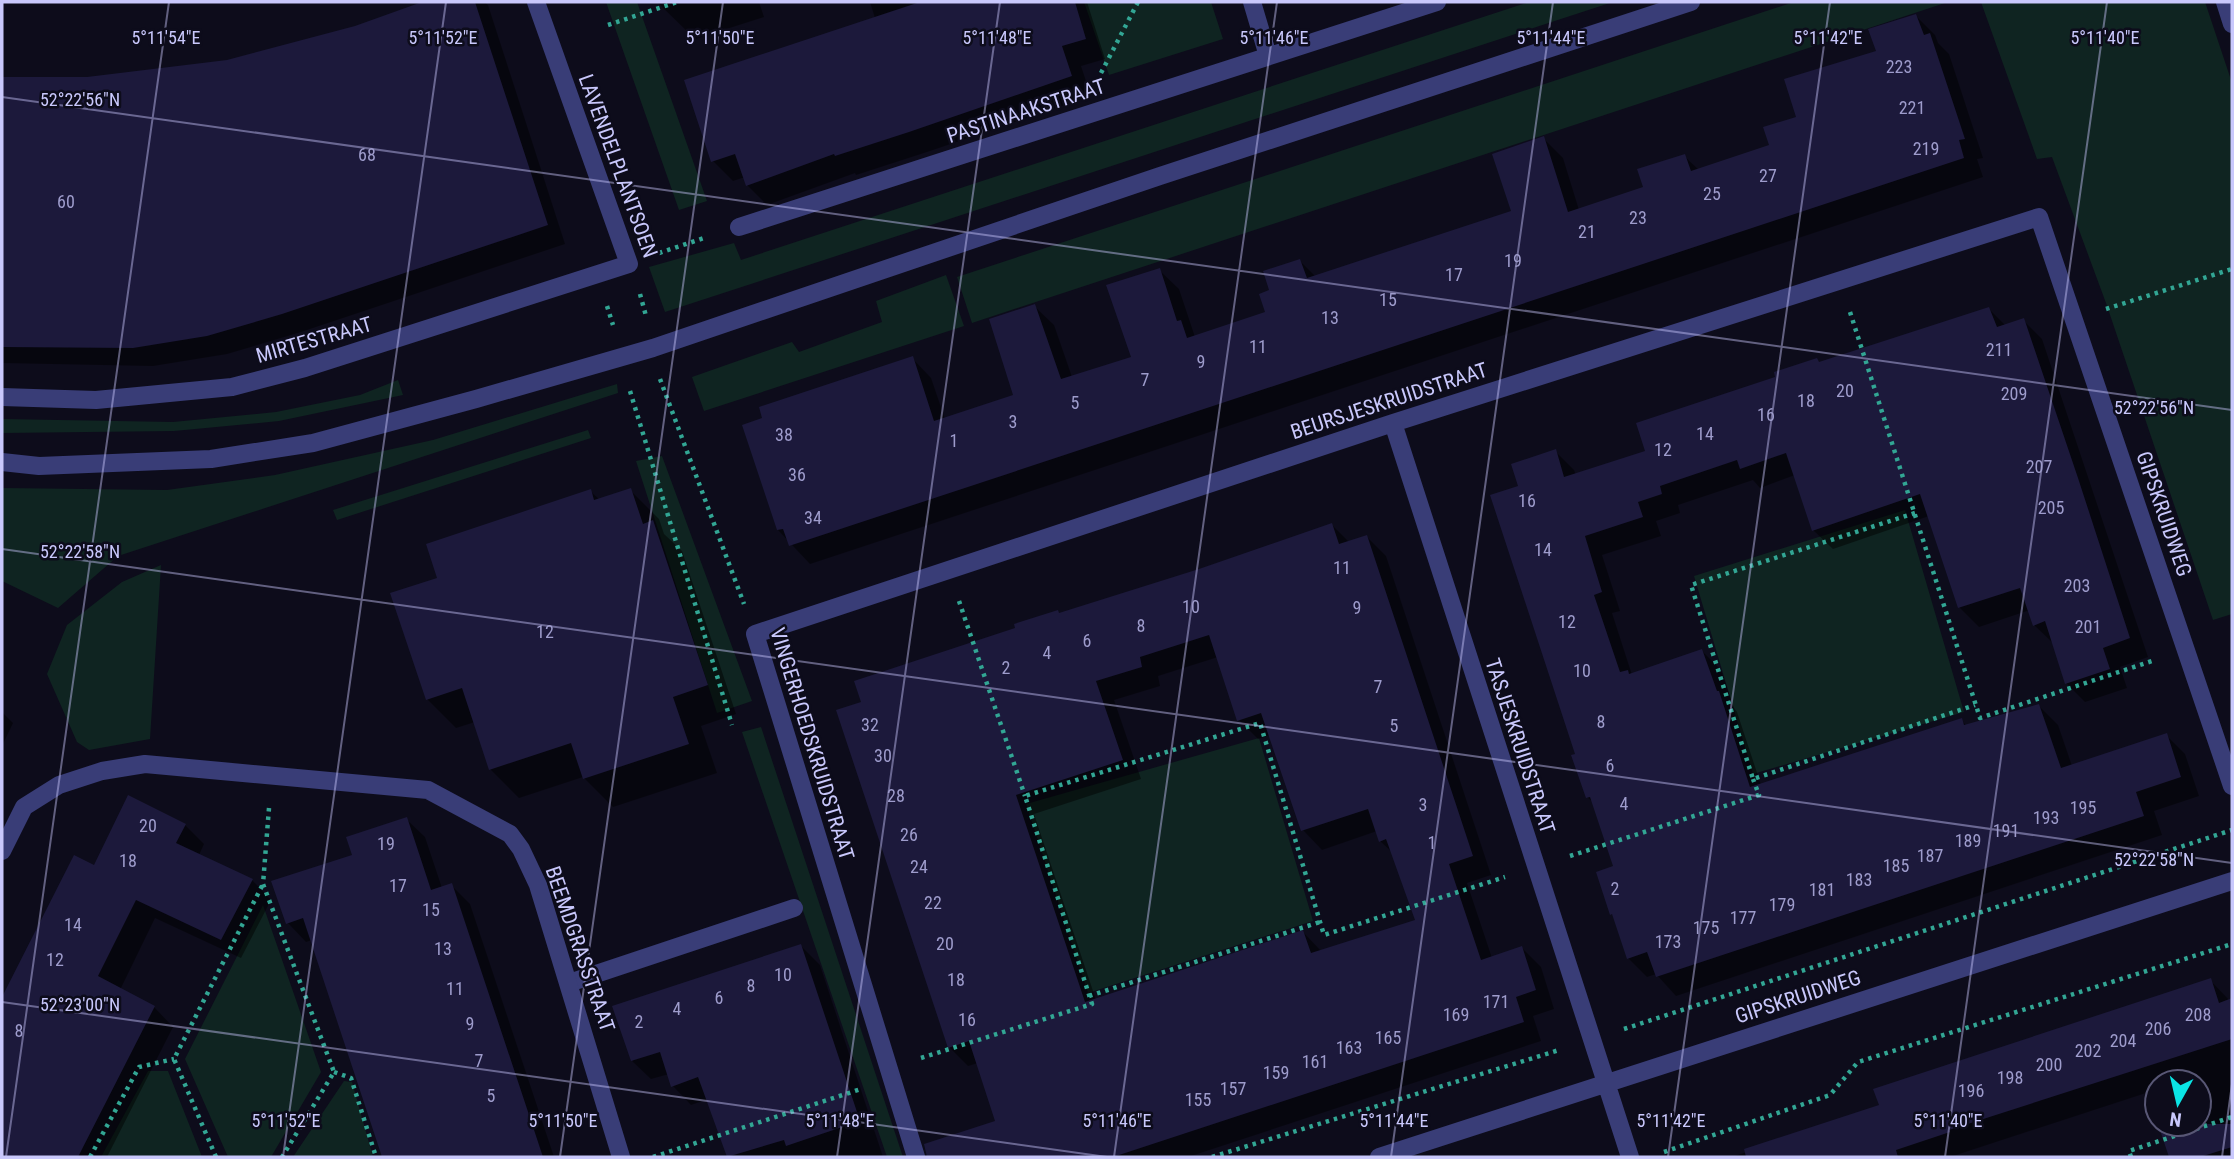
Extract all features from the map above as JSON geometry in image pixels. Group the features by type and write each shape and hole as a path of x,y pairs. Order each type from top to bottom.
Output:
{"street":[{"name":"LAVENDELPLANTSOEN","path":"536,2 629,264"},
{"path":"1252,2 1268,56"},
{"name":"PASTINAAKSTRAAT","path":"739,227 1437,2"},
{"path":"2,462 39,466 197,460 313,443 653,348 1160,176 1690,2"},
{"path":"2225,2 2232,24"},
{"name":"BEURSJESKRUIDSTRAAT","path":"755,634 1393,423 2039,217"},
{"name":"GIPSKRUIDWEG","path":"2039,217 2232,786"},
{"name":"MIRTESTRAAT","path":"2,397 96,400 232,387 317,364 629,264"},
{"name":"TASJESKRUIDSTRAAT","path":"1393,423 1630,1157"},
{"name":"VINGERHOEDSKRUIDSTRAAT","path":"755,634 916,1157"},
{"name":"BEEMDGRASSTRAAT","path":"2,851 24,807 59,785 102,771 145,764 428,790 510,834 521,849 538,885 621,1157"},
{"name":"GIPSKRUIDWEG","path":"1379,1157 2232,881"},
{"name":"BEEMDGRASSTRAAT","path":"569,983 794,908"}],"path":[{"path":"608,25 677,2"},
{"path":"1078,118 1138,2"},
{"path":"629,264 739,227"},
{"name":"LAVENDELPLANTSOEN","path":"629,264 645,310 653,348"},
{"path":"2074,319 2232,269"},
{"path":"598,273 620,358 732,724"},
{"path":"1840,280 1980,718 2186,650"},
{"name":"VINGERHOEDSKRUIDSTRAAT","path":"653,348 660,379 755,634"},
{"path":"1025,796 1260,723 1324,935 1759,795 1691,585 1915,513"},
{"path":"652,1157 857,1092 888,1068 1092,1004 948,570"},
{"path":"1753,779 1975,705"},
{"path":"174,1059 263,884 270,794 275,775"},
{"path":"1212,1157 1591,1040 2232,830"},
{"path":"263,884 334,1072"},
{"path":"1089,996 1320,922"},
{"path":"1662,1153 1830,1095 1858,1062 2232,944"},
{"path":"90,1157 139,1067 174,1059"},
{"path":"174,1059 216,1157"},
{"path":"282,1157 334,1072"},
{"path":"334,1072 351,1077 376,1157"},
{"path":"2130,1157 2129,1152 2232,1117"}],"green space":[{"path":"606,2 637,2 707,201 679,210"},
{"path":"1084,2 1211,2 1223,39 1109,75"},
{"path":"1529,2 1613,2 665,312 649,267 734,243 741,260"},
{"path":"1794,2 1948,2 972,323 957,277"},
{"path":"1981,2 2205,2 2232,83 2232,614 2213,620 2106,303 2052,157 2037,159"},
{"path":"946,275 964,326 704,411 692,377 792,342 799,352 882,322 876,301"},
{"path":"398,380 403,395 279,421 174,431 2,433 2,419 173,422 276,412 360,395"},
{"path":"617,384 618,393 118,556 58,608 2,581 2,488 167,490 275,475 433,440"},
{"path":"588,430 591,438 337,520 333,510"},
{"path":"662,456 752,701 717,713 636,461"},
{"path":"1905,510 1964,712 1753,774 1694,576"},
{"path":"161,565 150,739 89,750 77,742 47,674 67,625 122,582"},
{"path":"761,727 903,1157 887,1157 742,732"},
{"path":"1259,738 1313,921 1088,993 1026,804"},
{"path":"263,905 321,1072 271,1157 228,1157 185,1059"},
{"path":"148,1071 168,1071 202,1157 101,1157"},
{"path":"344,1081 352,1082 373,1157 293,1157"}],"building":[{"path":"422,2 475,2 548,225 282,314 207,336 133,348 2,347 2,77 87,77 227,60 355,26"},
{"path":"920,2 1075,2 1086,39 1062,46 1072,76 909,132 835,156 834,154 746,186 735,154 711,162 684,80"},
{"path":"1916,14 1924,35 1930,33 1965,139 1959,140 1964,158 789,546 783,529 777,530 742,425 762,418 759,407 913,356 934,421 1013,395 989,319 1035,304 1061,379 1131,357 1106,285 1160,268 1177,321 1181,320 1187,338 1265,312 1259,294 1269,290 1263,271 1300,259 1307,278 1511,211 1492,154 1544,136 1568,212 1643,187 1637,169 1685,154 1691,171 1769,145 1763,127 1796,117 1784,79 1876,51 1868,29"},
{"path":"1989,307 1997,327 2024,318 2078,478 2130,638 2103,648 2110,669 2065,684 2045,621 2033,626 2020,588 1958,608 1920,494 1812,531 1786,453 1740,469 1737,460 1660,486 1662,494 1638,502 1643,517 1585,536 1602,592 1594,595 1620,672 1628,670 1629,674 1702,649 1719,691 1750,787 1962,718 1964,725 2039,704 2061,768 2167,733 2181,777 2136,792 2144,816 1656,977 1647,952 1627,959 1612,914 1610,915 1596,872 1613,866 1590,797 1586,798 1571,755 1575,754 1490,495 1518,486 1511,464 1556,449 1564,477 1645,451 1636,423 1775,377 1774,372 1817,358 1819,362"},
{"path":"631,488 643,524 653,520 708,685 673,697 689,744 583,779 571,743 489,770 462,688 426,700 390,593 437,578 426,544 591,489 594,500"},
{"path":"1332,523 1339,544 1367,535 1473,856 1449,864 1481,960 1522,946 1536,990 1516,997 1524,1022 1113,1157 927,1157 924,1144 995,1121 969,1041 948,1048 836,710 861,702 854,681 1015,628 1014,624 1058,610 1059,613","holes":["1209,635 1237,721 1261,713 1301,831 1368,809 1379,842 1386,839 1415,920 1311,953 1303,930 1085,1002 1016,795 1123,760 1096,681 1142,667 1140,657"]},
{"path":"128,795 186,824 176,843 253,879 221,940 136,900 98,976 155,1006 78,1157 2,1157 2,997 74,855 94,865"},
{"path":"407,817 431,890 452,883 543,1157 382,1157 303,918 286,924 271,881 352,855 346,837"},
{"path":"801,944 860,1121 786,1146 784,1140 727,1157 698,1077 671,1087 660,1052 631,1061 612,1006"},
{"path":"2211,978 2219,1003 2232,998 2232,1039 1949,1130 1950,1132 1896,1150 1898,1157 1746,1157 1744,1149 1879,1105 1873,1089"},
{"path":"2213,1124 2232,1124 2232,1147 2200,1157 2169,1157 2163,1138 2213,1138"}]}
